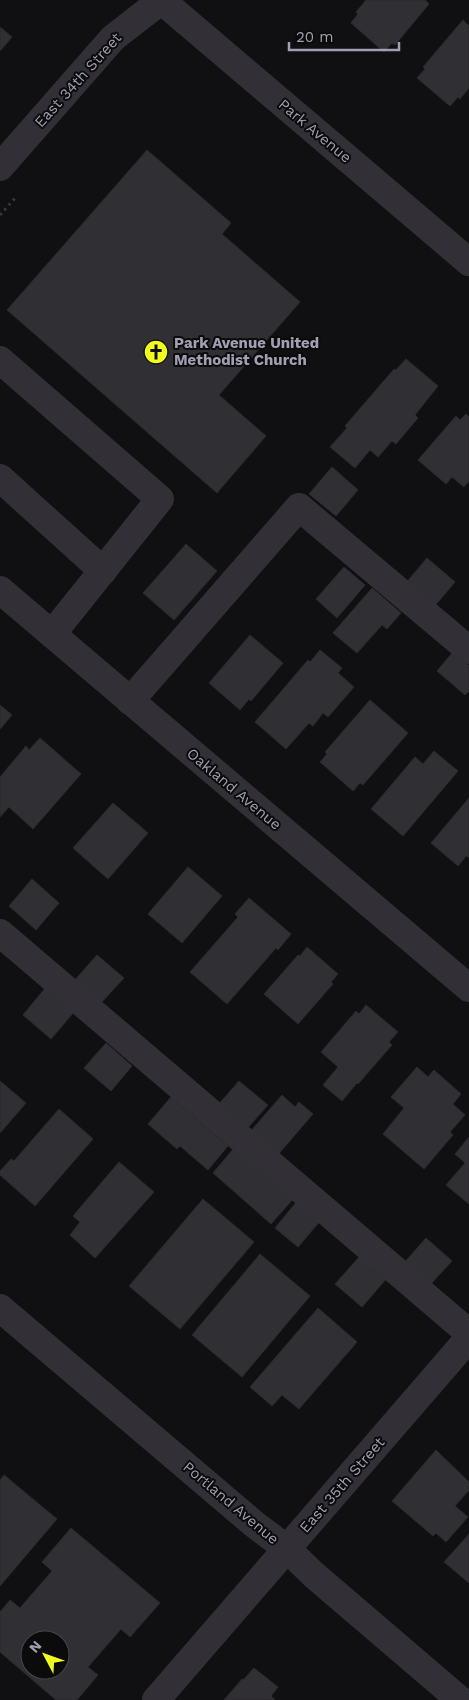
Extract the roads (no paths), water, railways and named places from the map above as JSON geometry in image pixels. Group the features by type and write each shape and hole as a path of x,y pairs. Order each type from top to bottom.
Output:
{"street":[{"name":"East 34th Street","path":"0,167 113,38 161,0"},
{"name":"Park Avenue","path":"161,0 469,262"},
{"path":"0,360 160,499 52,634"},
{"path":"0,478 103,571"},
{"path":"130,701 299,507 469,650"},
{"name":"Oakland Avenue","path":"0,590 469,988"},
{"path":"0,933 469,1333"},
{"name":"Portland Avenue","path":"0,1308 254,1524 286,1548 314,1575 460,1700"},
{"name":"East 35th Street","path":"156,1700 469,1338"}],"place":[{"name":"Park Avenue United Methodist Church","path":"156,352"}]}
